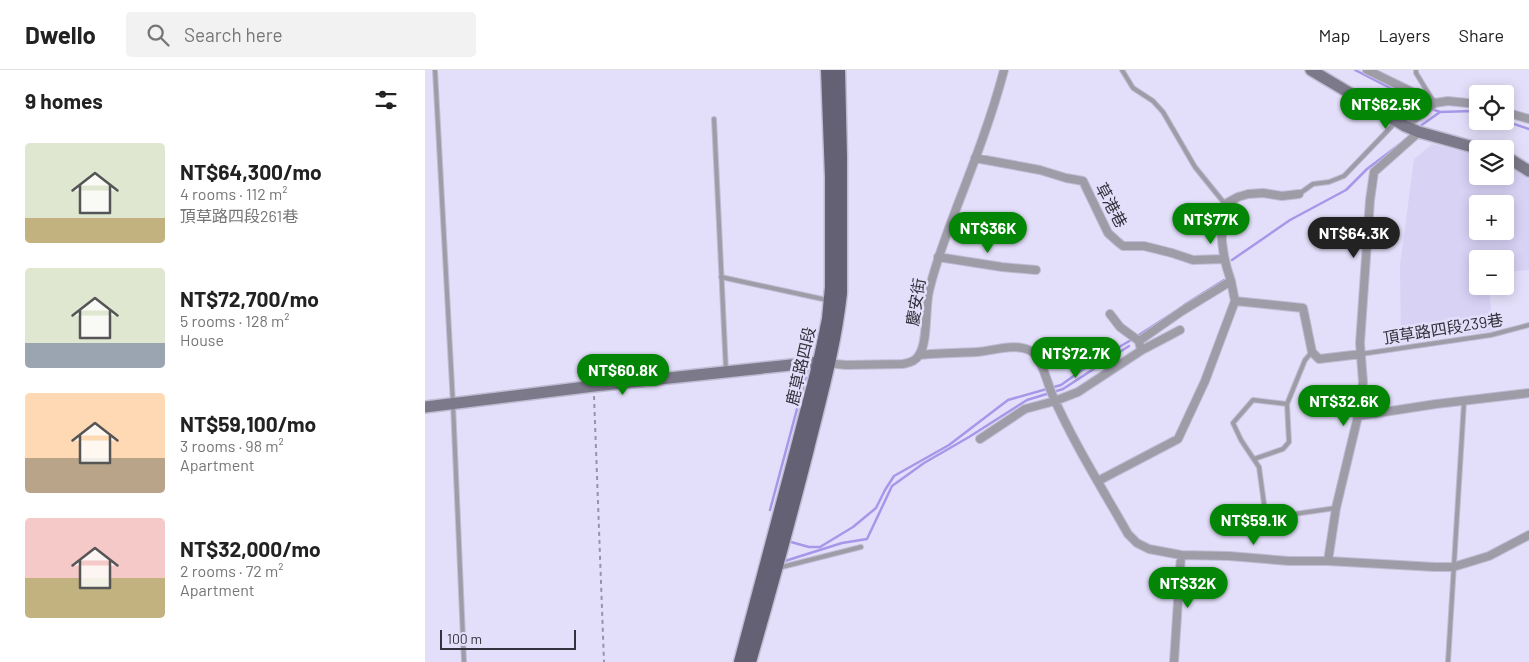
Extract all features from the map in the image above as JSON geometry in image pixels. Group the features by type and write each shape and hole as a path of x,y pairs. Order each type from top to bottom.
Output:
{"main road":[{"name":"鹿草路四段","path":"739,662 824,363 830,300 831,177 827,70"},
{"name":"鹿草路四段","path":"750,662 777,568 841,293 839,70"}],"street":[{"name":"慶安街","path":"919,355 923,343 928,293 938,257 998,93 1004,70"},
{"path":"1311,70 1401,124 1419,132 1469,146"},
{"path":"1367,70 1435,103"},
{"path":"1401,124 1435,103 1448,101 1469,103"},
{"path":"1514,115 1529,119"},
{"path":"1328,561 1336,508 1358,416 1363,382 1360,343 1369,200 1374,172 1419,132"},
{"name":"草港巷","path":"975,158 1041,170 1083,181 1108,233 1123,246 1145,246 1172,252 1193,260 1224,259"},
{"path":"1514,162 1529,171"},
{"path":"1098,481 1178,439 1205,381 1235,301 1224,259 1221,232 1225,204 1248,194 1263,193 1282,196 1299,194"},
{"path":"938,257 1002,268 1036,270"},
{"path":"1139,341 1182,311 1231,281"},
{"path":"1235,301 1303,308 1312,352 1319,359 1361,354"},
{"path":"1110,314 1120,327 1139,341 1142,350"},
{"path":"980,440 1025,409 1077,392 1142,350 1180,330"},
{"path":"425,407 726,372 824,363 846,365 903,364 912,362 919,355 1021,348 1031,351 1041,364 1054,399 1129,534 1137,543 1149,549 1181,555 1453,567 1489,556 1529,535"},
{"path":"1358,416 1529,393"},
{"path":"1174,662 1181,555"}],"lane":[{"path":"435,70 453,404 464,662"},
{"path":"1122,70 1133,88 1153,101 1163,112 1195,167 1225,204"},
{"path":"1417,70 1416,73 1423,86 1435,103"},
{"path":"714,119 726,372"},
{"path":"1299,194 1313,184 1329,182 1344,176 1401,124"},
{"path":"721,277 830,300"},
{"name":"頂草路四段239巷","path":"1361,354 1491,334 1529,326"},
{"path":"1254,460 1283,450 1289,442 1287,404 1305,360 1312,352"},
{"path":"1287,404 1253,400 1233,422 1241,440 1259,467 1266,518 1336,508"},
{"path":"1447,662 1464,402"},
{"path":"777,568 861,546"}],"path":[{"path":"594,386 604,662"}],"shaded area":[{"path":"1432,144 1469,153 1469,185 1514,185 1514,167 1529,177 1529,270 1514,271 1514,250 1469,250 1469,295 1490,295 1493,331 1401,340 1400,265 1414,159"}],"waterway":[{"path":"1355,70 1427,107"},
{"path":"1432,109 1440,112 1469,111"},
{"path":"1419,127 1440,112"},
{"path":"1514,124 1529,129"},
{"path":"1232,260 1290,220 1346,190 1367,169 1400,144"},
{"path":"1184,305 1224,280"},
{"path":"791,542 809,547 820,547 853,527 876,508 894,476 949,445 1008,400 1061,385 1092,363 1176,311"},
{"path":"785,561 842,543 867,539 892,486 924,463 1027,400 1063,389 1129,346"},
{"path":"770,510 807,368"}]}
